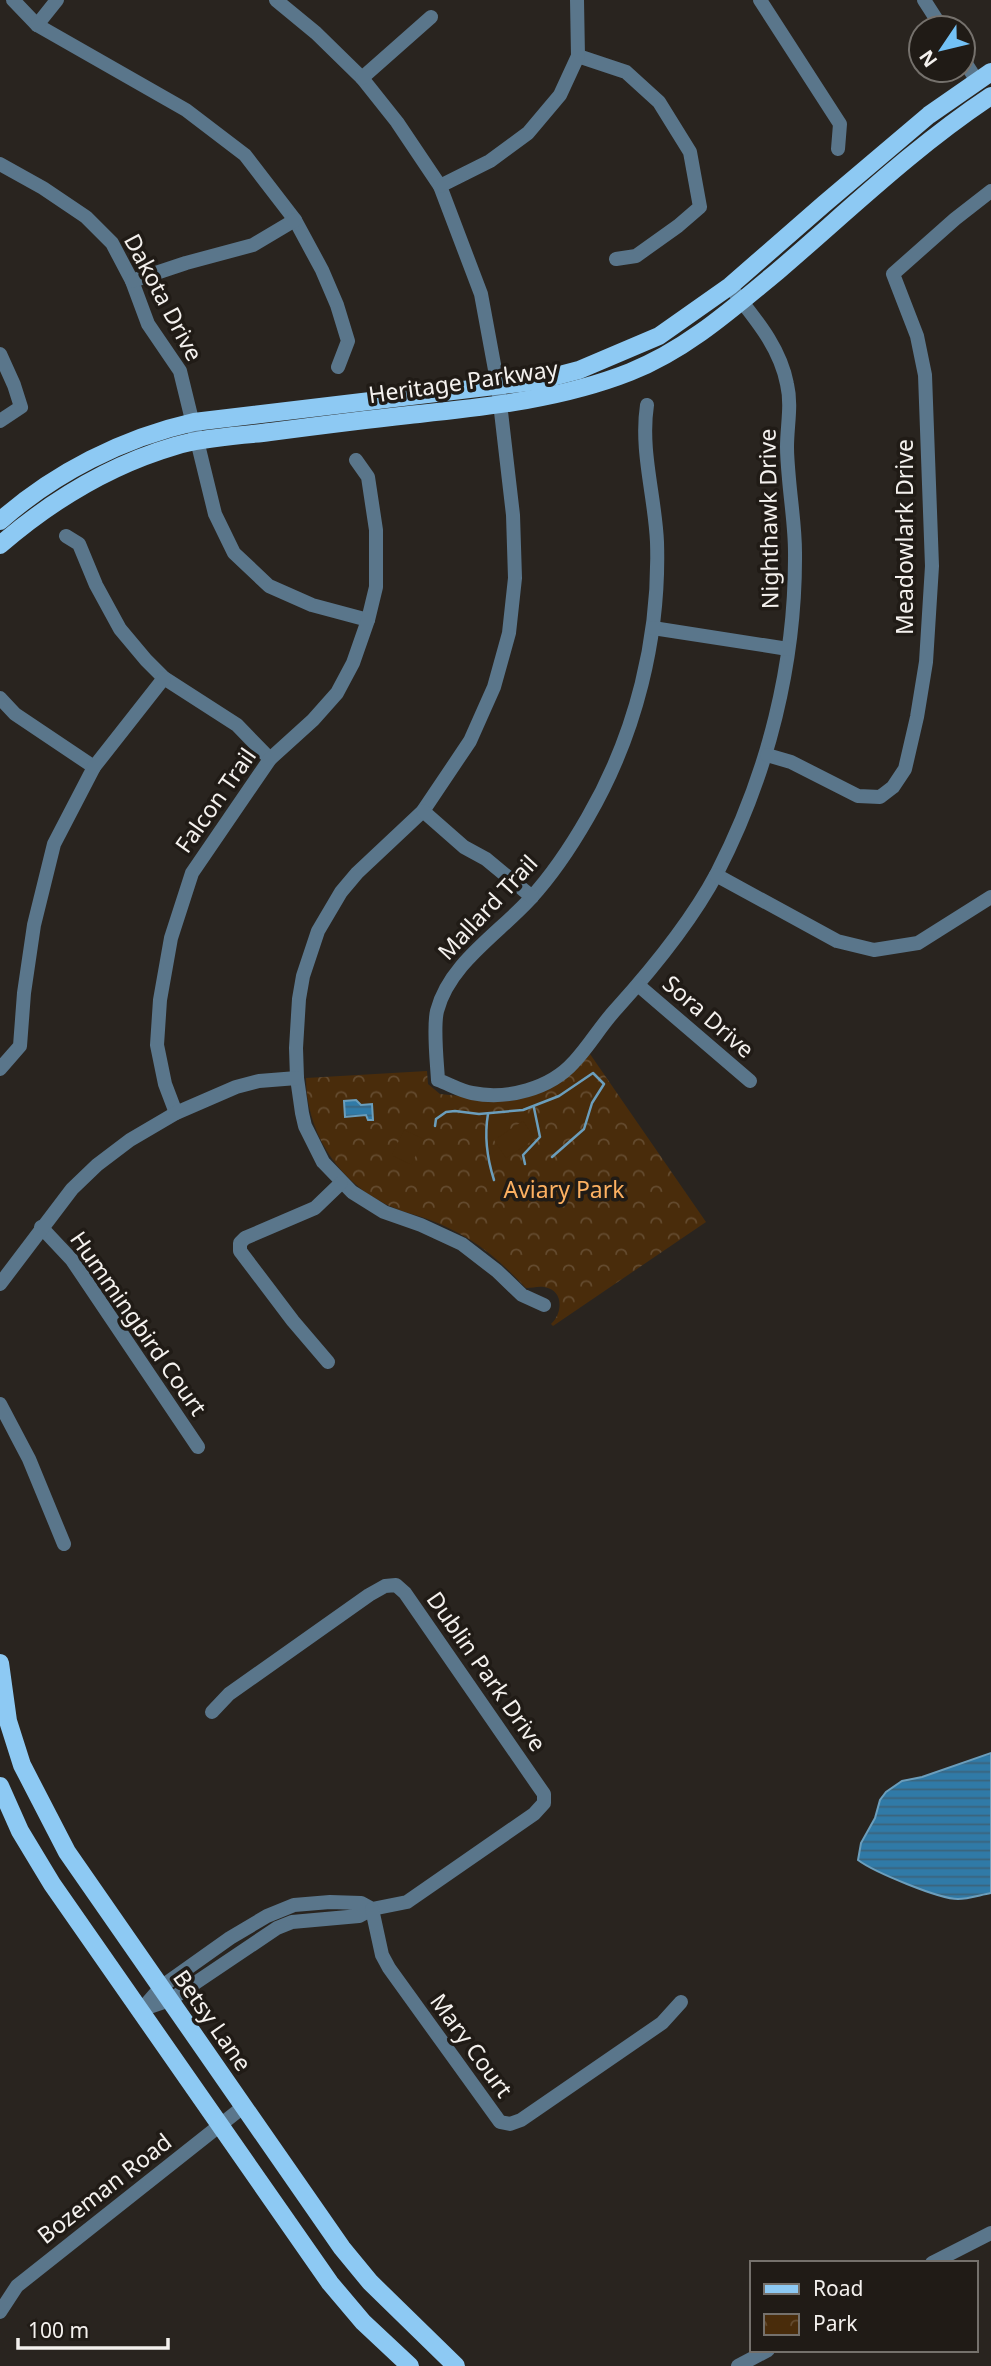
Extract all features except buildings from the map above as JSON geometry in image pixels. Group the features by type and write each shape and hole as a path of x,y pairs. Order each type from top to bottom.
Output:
{"main road":[{"name":"Heritage Parkway","path":"0,521 31,495 97,456 173,427 194,422 537,381 579,370 659,336 730,286 929,115 984,77"},
{"name":"Heritage Parkway","path":"0,545 66,496 107,472 176,445 500,405 580,389 632,372 707,329 937,134 990,99"},
{"name":"Betsy Lane","path":"0,1663 8,1721 22,1765 67,1852 316,2212 370,2282 456,2366"},
{"path":"0,1786 20,1831 52,1884 287,2223 345,2302 410,2366"},
{"path":"345,2302 370,2282"}],"street":[{"path":"13,0 37,25 186,110 245,156 295,220 322,270 348,341 338,367"},
{"path":"37,25 57,0"},
{"path":"276,0 316,33 362,78 397,122 440,186 481,294 498,386 513,515 515,578 509,633 494,687 470,741 423,811 357,873 335,901 318,931 303,976 299,999 297,1078 303,1113 323,1162 341,1182 373,1208 421,1225 462,1244 522,1295 544,1305"},
{"path":"440,186 490,161 528,133 559,94 578,56 577,0"},
{"path":"761,0 840,124 838,149"},
{"path":"362,78 431,17"},
{"path":"578,56 626,72 659,102 690,152 700,207 636,256 616,259"},
{"name":"Dakota Drive","path":"0,163 86,217 112,243 132,281 148,324 180,372 215,514 234,553 269,586 312,605 368,620"},
{"name":"Meadowlark Drive","path":"766,755 790,762 858,796 880,797 893,787 905,769 926,662 932,566 925,375 917,336 892,274 991,191"},
{"path":"132,281 186,262 253,245 295,220"},
{"name":"Nighthawk Drive","path":"438,1080 472,1093 513,1094 547,1083 572,1065 677,936 716,875 736,833 766,755 779,703 793,610 795,551 787,448 788,385 769,338 730,286"},
{"path":"0,354 21,407 0,421"},
{"name":"Mallard Trail","path":"438,1080 436,1014 446,987 464,962 532,897 568,850 610,776 637,702 653,628 657,541 644,427 647,405"},
{"name":"Falcon Trail","path":"176,1113 165,1084 157,1045 160,1000 171,938 192,873 270,759 313,720 337,693 353,663 368,620 376,587 376,530 368,477 356,460"},
{"path":"65,536 79,544 96,585 120,629 164,678 237,725 270,759"},
{"path":"653,628 788,649"},
{"path":"0,1069 20,1046 24,993 34,925 54,844 94,766 164,678"},
{"path":"0,698 15,714 94,766"},
{"path":"423,811 464,847 486,859 532,897"},
{"path":"716,875 837,941 874,950 918,943 991,897"},
{"name":"Sora Drive","path":"638,985 750,1082"},
{"path":"0,1284 72,1189 97,1165 130,1140 176,1113 236,1087 259,1081 297,1078"},
{"path":"328,1362 240,1251 240,1243 245,1238 315,1209 341,1182"},
{"name":"Hummingbird Court","path":"41,1227 72,1260 198,1447"},
{"path":"0,1404 29,1459 64,1544"},
{"name":"Dublin Park Drive","path":"141,2010 165,1994 218,1967 286,1924 320,1918 359,1916 372,1909 407,1902 534,1814 544,1803 544,1794 405,1593 396,1586 385,1586 369,1595 229,1694 212,1712"},
{"name":"Dublin Park Drive","path":"165,1994 209,1953 267,1916 294,1905 330,1902 361,1903 372,1909"},
{"name":"Mary Court","path":"372,1909 382,1955 389,1968 499,2122 510,2124 521,2120 662,2022 681,2002"},
{"path":"282,1910 286,1924"},
{"path":"209,1953 218,1967"},
{"name":"Bozeman Road","path":"0,2312 17,2286 243,2107"},
{"path":"936,2261 991,2233"},
{"path":"738,2366 764,2352"}],"green space":[{"name":"Aviary Park","path":"590,1054 706,1222 553,1326 551,1324 558,1314 560,1302 551,1289 526,1288 499,1262 469,1239 435,1222 386,1204 349,1179 326,1150 311,1115 307,1097 306,1078 427,1071 428,1084 440,1094 507,1101 531,1096 553,1086 573,1072"},
{"path":"523,1121 535,1139 506,1158 494,1140"},
{"path":"404,1130 424,1139 411,1165 392,1155"}],"water":[{"path":"356,1100 361,1105 372,1104 373,1120 368,1120 366,1115 345,1117 344,1101"},
{"path":"991,1753 991,1893 962,1899 949,1898 907,1884 858,1860 861,1843 886,1792 902,1781 922,1777"}],"waterway":[{"path":"435,1126 436,1119 446,1112 479,1114 523,1110 559,1096 593,1073 604,1084 592,1103 584,1129 552,1157"},
{"path":"525,1164 523,1155 540,1137 534,1108"},
{"path":"488,1114 487,1147 494,1180"}]}
